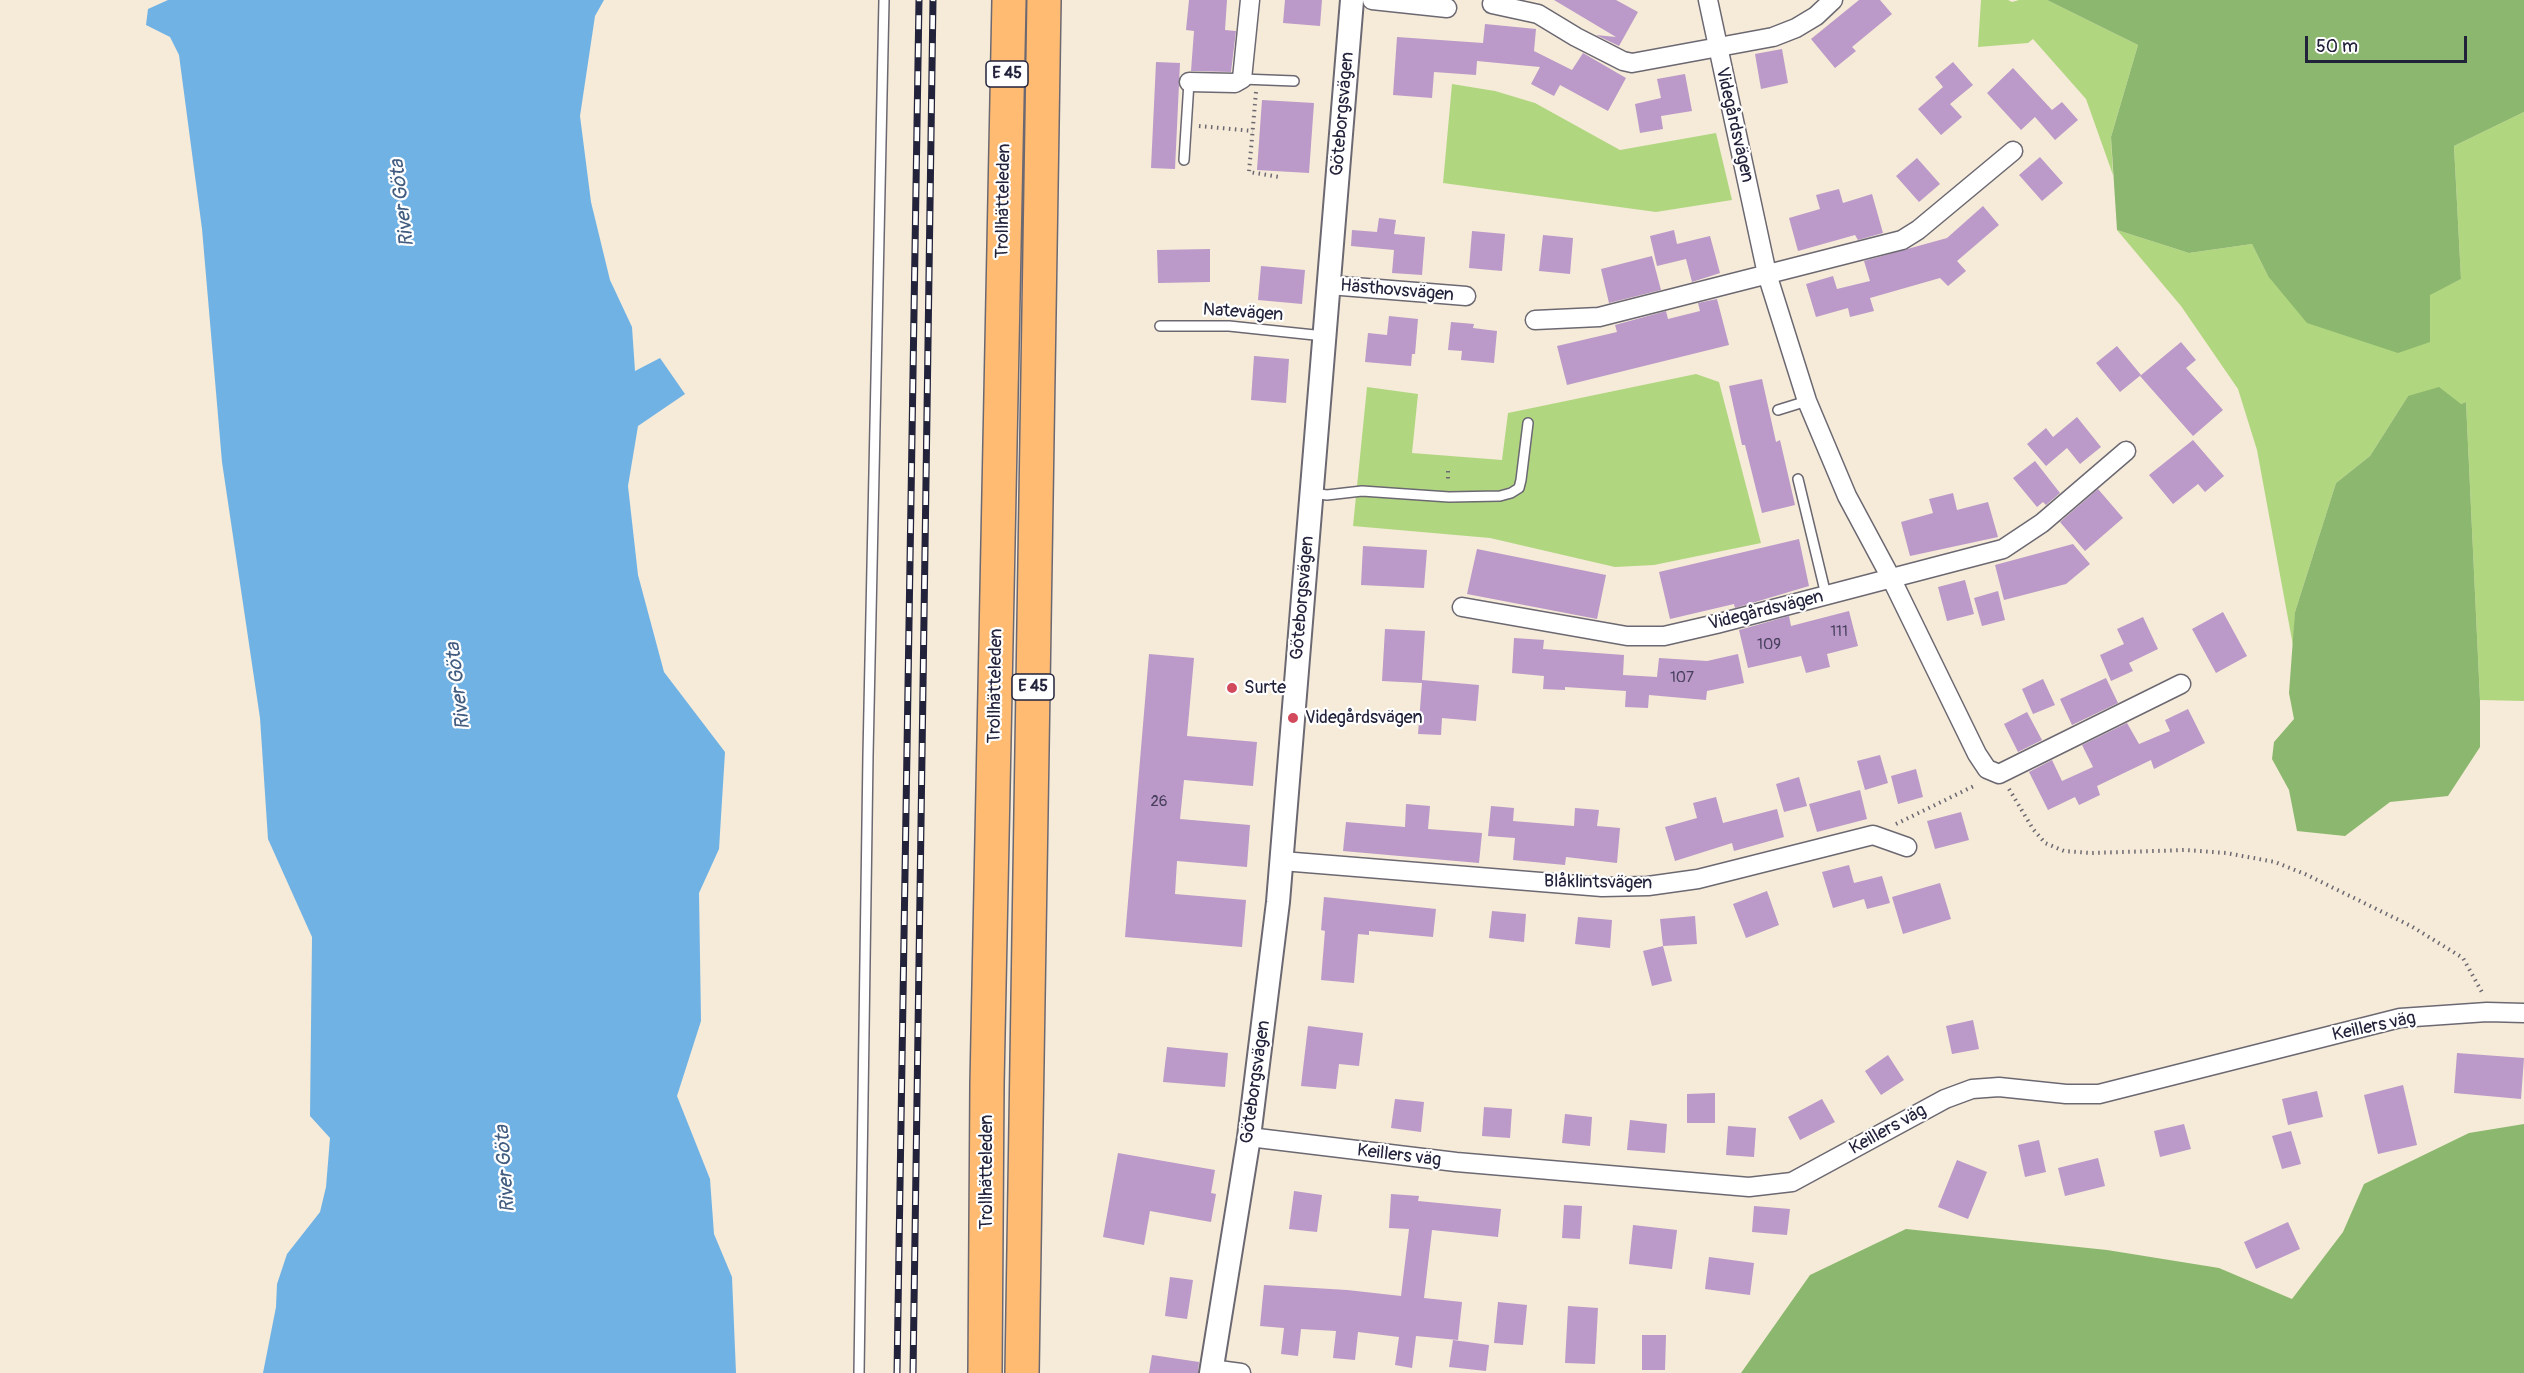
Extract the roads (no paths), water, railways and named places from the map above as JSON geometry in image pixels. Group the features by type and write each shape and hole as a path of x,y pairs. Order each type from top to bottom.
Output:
{"highway":[{"name":"Trollhätteleden","path":"985,1373 987,1084 1009,0"},
{"name":"Trollhätteleden","path":"1022,1373 1044,0"},
{"path":"975,1373 985,1315"},
{"path":"1022,1318 1029,1373"}],"street":[{"path":"1189,82 1236,83 1249,79 1250,0"},
{"name":"Göteborgsvägen","path":"1211,1371 1249,1137 1282,861 1352,0"},
{"path":"1372,0 1447,8"},
{"name":"Videgårdsvägen","path":"1708,0 1716,47 1767,274 1807,401 1847,496 1891,578 1977,754 1987,769 1999,774 2181,684"},
{"name":"Videgårdsvägen","path":"1492,4 1538,14 1585,42 1623,61 1632,63 1773,37 1796,28 1816,16 1833,0"},
{"path":"1535,320 1599,317 1902,240 1918,230 2013,151"},
{"name":"Hästhovsvägen","path":"1329,285 1466,296"},
{"name":"Videgårdsvägen","path":"1462,607 1627,636 1664,636 2003,549 2042,523 2126,451"},
{"name":"Blåklintsvägen","path":"1282,861 1571,886 1648,886 1698,879 1874,835 1907,847"},
{"name":"Keillers väg","path":"1249,1137 1455,1162 1749,1187 1792,1182 1945,1099 1972,1089 1999,1087 2066,1095 2099,1094 2400,1018 2487,1012 2524,1013"},
{"path":"1211,1371 1241,1373"}],"lane":[{"path":"859,1373 868,755 884,0"},
{"path":"1249,79 1294,81"},
{"path":"1184,160 1189,82"},
{"name":"Natevägen","path":"1160,326 1229,326 1324,336"},
{"path":"1778,410 1807,401"},
{"path":"1312,493 1327,495 1362,491 1449,497 1500,496 1511,493 1519,488 1521,480 1528,423"},
{"path":"1798,479 1827,595"}],"water":[{"name":"River Göta","path":"168,0 604,0 595,16 580,116 591,202 610,280 632,327 635,371 660,358 685,394 638,426 628,486 638,575 664,672 725,752 719,849 699,893 701,1021 677,1096 710,1179 714,1234 732,1277 736,1373 263,1373 276,1307 277,1284 287,1254 320,1212 326,1187 330,1138 310,1116 312,937 268,839 260,718 222,462 202,229 179,55 170,37 146,25 148,9"}],"railway":[{"path":"897,1373 919,0"},
{"path":"913,1373 933,0"}],"place":[{"name":"Surte","path":"1232,688"},
{"name":"Videgårdsvägen","path":"1293,718"}]}
